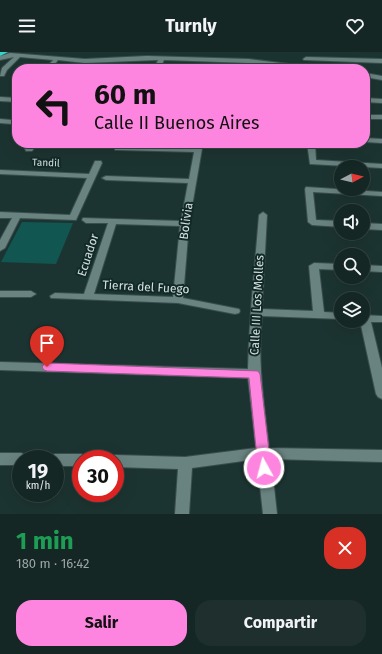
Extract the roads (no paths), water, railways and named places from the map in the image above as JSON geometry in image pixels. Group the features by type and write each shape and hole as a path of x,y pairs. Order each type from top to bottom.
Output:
{"highway":[{"path":"0,54 5,52"}],"street":[{"path":"206,61 209,52"},
{"path":"304,52 306,64"},
{"path":"0,58 19,54 85,61 111,62 162,58 206,61 258,61 279,64"},
{"path":"2,75 4,69 19,54"},
{"path":"159,64 162,58"},
{"path":"52,64 56,59"},
{"path":"306,59 382,61"},
{"path":"370,76 382,78"},
{"path":"0,99 12,100"},
{"path":"370,100 382,101"},
{"path":"370,117 382,118"},
{"path":"0,121 12,122"},
{"path":"370,140 382,141"},
{"name":"Bolivia","path":"178,300 185,224 199,148"},
{"path":"312,148 313,162 382,166"},
{"path":"0,215 72,218 98,163"},
{"name":"Tandil","path":"0,172 92,176"},
{"path":"106,178 192,181"},
{"path":"334,224 312,222 309,189 382,194"},
{"path":"0,248 18,215"},
{"name":"Calle III Los Molles","path":"263,215 257,312 254,336 254,374 270,514"},
{"path":"86,220 185,224"},
{"name":"Ecuador","path":"88,297 113,221"},
{"path":"370,226 382,227"},
{"path":"319,315 314,266 334,267"},
{"path":"370,268 382,269"},
{"path":"0,294 31,294"},
{"name":"Tierra del Fuego","path":"55,296 178,300 235,311"},
{"path":"257,312 334,316"},
{"path":"370,318 382,319"},
{"path":"367,328 380,376 382,394"},
{"path":"0,366 254,374"},
{"path":"124,461 185,463 263,453 382,456"},
{"path":"0,459 12,459"},
{"path":"182,514 185,463"}]}
